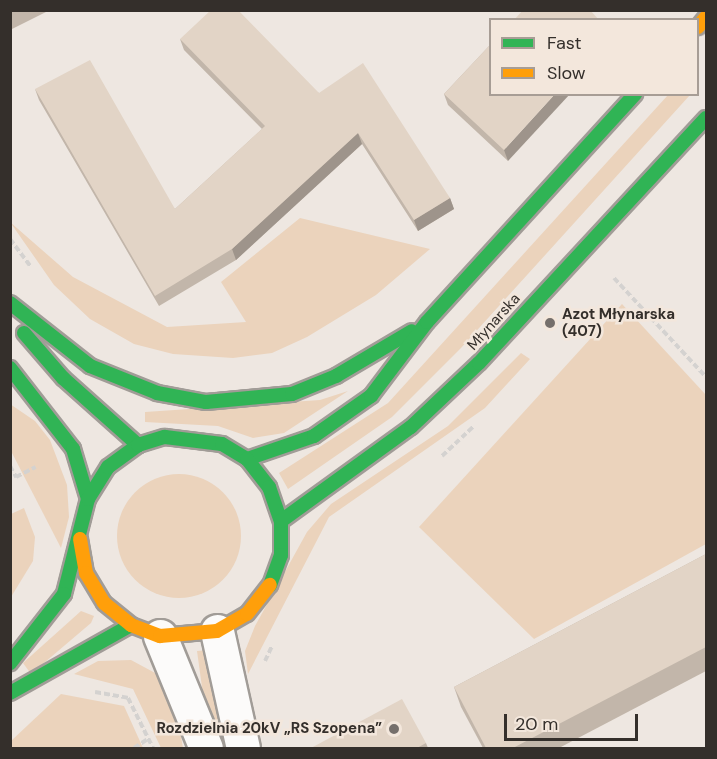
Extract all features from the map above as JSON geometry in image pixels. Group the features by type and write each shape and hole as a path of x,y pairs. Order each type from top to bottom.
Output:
{"main road":[{"path":"247,459 314,436 371,396 427,322 633,96"},
{"name":"Młynarska","path":"281,521 411,427 479,363 706,118"},
{"path":"10,303 90,366 157,393 206,402 292,394 336,376 427,322"},
{"path":"10,317 63,378 138,445"},
{"path":"10,368 73,449 88,499"},
{"path":"10,663 64,594 80,539 88,499 108,467 138,445 195,437 247,459 269,487 281,521 280,555 268,587 247,614 217,632 146,630 10,693"},
{"path":"80,539 86,573 104,603 146,630"}],"street":[{"path":"146,630 206,748"},
{"path":"217,632 243,748"}],"path":[{"path":"10,239 37,276"},
{"path":"614,278 706,377"},
{"path":"10,466 16,477"},
{"path":"88,691 128,698 153,748"},
{"path":"134,748 148,739"}],"shaded area":[{"path":"667,96 689,96 461,348 392,417 288,489 279,473 388,403"},
{"path":"300,218 430,249 376,295 307,337 272,353 233,358 173,354 134,344 90,319 54,285 10,222 73,277 167,327 246,322 221,282"},
{"path":"622,304 706,395 706,544 534,639 419,527"},
{"path":"521,353 530,359 485,408 329,517 248,674 245,651 255,626 307,532 331,504 448,426"},
{"path":"348,391 284,433 253,438 218,426 145,422 145,412 320,400"},
{"path":"10,404 35,421 50,440 67,485 69,517 61,548 11,451"},
{"path":"179,474 203,479 223,492 236,512 241,536 236,560 223,580 203,593 179,598 155,593 135,580 122,560 117,536 122,512 135,492 155,479"},
{"path":"24,508 35,537 33,561 11,597 11,514"},
{"path":"81,611 94,616 91,623 31,674 23,663"},
{"path":"210,650 223,714 223,747 206,716 197,651"},
{"path":"131,660 157,674 173,693 183,748 161,748 133,689 74,674 98,661"},
{"path":"61,694 124,706 143,748 11,748 11,741"}],"building":[{"path":"211,10 238,10 319,93 363,63 450,198 414,220 358,133 232,249 155,296 35,89 90,60 175,209 265,126 180,39"},
{"path":"523,10 590,10 597,18 516,18"},
{"path":"489,46 489,96 553,96 504,150 444,94"},
{"path":"706,554 706,647 513,748 486,748 454,687"},
{"path":"402,699 426,743 417,748 311,748"}],"traffic: fast":[{"path":"247,459 314,436 371,396 427,322 633,96"},
{"path":"281,521 411,427 479,363 706,118"},
{"path":"10,303 90,366 157,393 206,402 292,394 336,376 412,331"},
{"path":"24,333 63,378 138,445"},
{"path":"10,368 73,449 88,499 64,594 10,663"},
{"path":"88,499 108,467 138,445 165,437 222,444 247,459 269,487 281,521 281,555 270,585"},
{"path":"10,693 131,625"}],"traffic: slow":[{"path":"699,26 706,17"},
{"path":"80,539 86,573 104,603 131,625 160,636 217,631 247,614 270,585"}],"place":[{"name":"Azot Młynarska (407)","path":"550,323"},
{"name":"Rozdzielnia 20kV „RS Szopena”","path":"394,729"}]}
